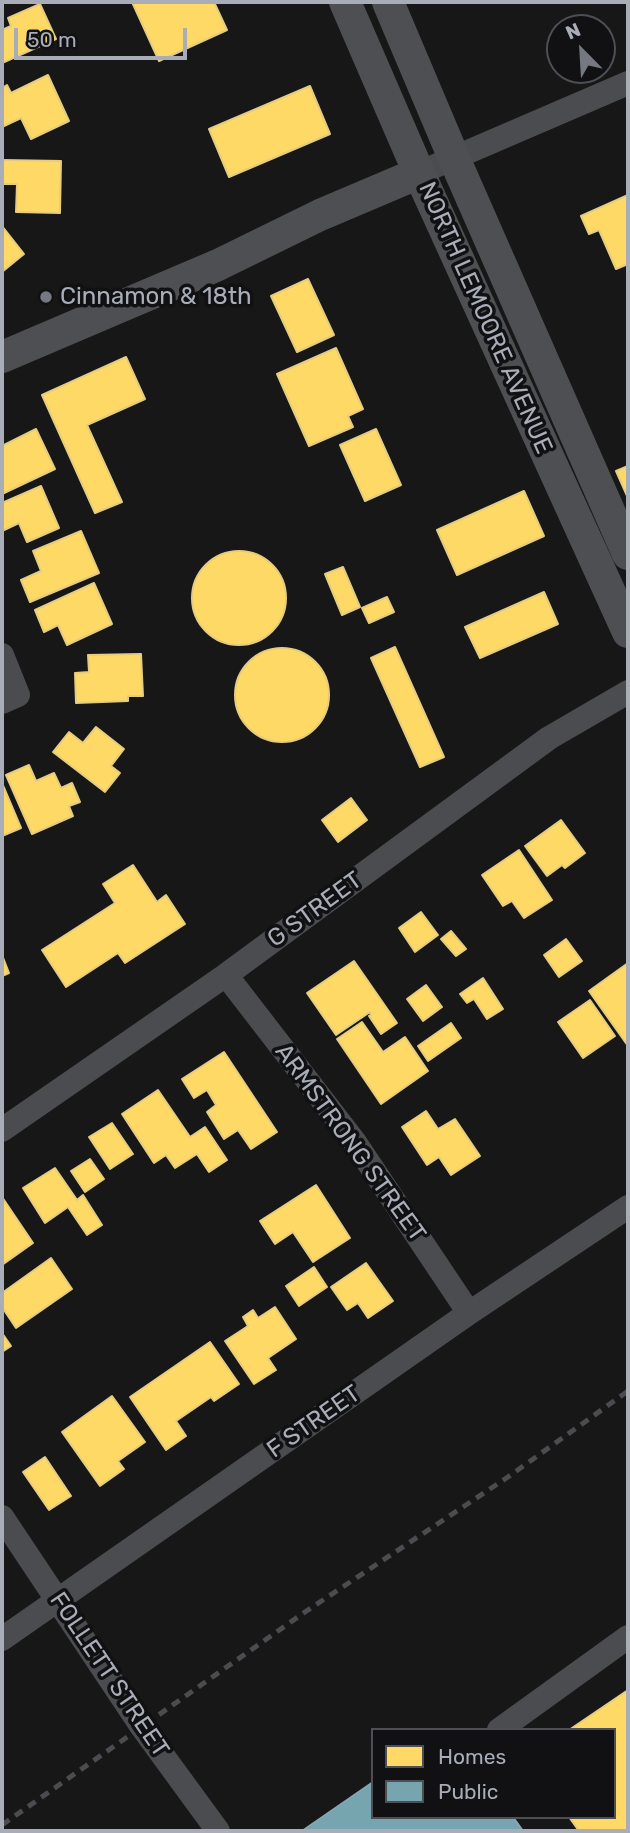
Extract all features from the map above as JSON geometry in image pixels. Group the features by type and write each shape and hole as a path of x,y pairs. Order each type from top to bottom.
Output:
{"main road":[{"name":"NORTH LEMOORE AVENUE","path":"345,2 419,173 628,632"},
{"name":"NORTH LEMOORE AVENUE","path":"388,2 628,554"},
{"path":"2,358 218,265 320,215 419,173"}],"street":[{"path":"419,173 628,83"},
{"path":"2,655 10,698"},
{"name":"G STREET","path":"2,1130 226,975 549,738 628,692"},
{"name":"ARMSTRONG STREET","path":"226,975 354,1141 469,1313"},
{"name":"F STREET","path":"2,1639 469,1313 628,1207"},
{"name":"FOLLETT STREET","path":"2,1517 142,1727 218,1831"},
{"path":"502,1728 628,1637"}],"building: Homes":[{"path":"132,2 214,2 227,30 159,61"},
{"path":"40,4 56,39 2,63 2,30 11,26 8,18"},
{"path":"48,75 69,121 31,139 21,118 2,127 2,88 7,85 11,93"},
{"path":"310,86 330,134 229,177 209,129"},
{"path":"2,160 61,161 60,213 16,212 17,184 2,184"},
{"path":"628,195 628,264 616,269 599,230 589,234 581,216"},
{"path":"2,226 24,254 2,272"},
{"path":"308,279 334,335 297,352 271,296"},
{"path":"336,348 363,409 348,416 353,427 309,446 277,374"},
{"path":"126,357 145,399 87,425 122,502 95,513 42,395"},
{"path":"36,429 55,469 2,494 2,446"},
{"path":"376,429 401,485 365,501 340,445"},
{"path":"628,466 628,498 616,471"},
{"path":"41,486 59,528 27,542 19,523 2,531 2,503"},
{"path":"524,491 544,536 457,575 437,530"},
{"path":"81,531 99,573 30,602 21,580 41,571 33,551"},
{"path":"230,551 248,551 273,564 283,580 286,598 283,616 273,632 248,645 230,645 205,632 192,607 192,589 205,564"},
{"path":"343,567 360,607 342,615 325,574"},
{"path":"94,583 112,624 67,645 58,625 44,632 35,610"},
{"path":"544,592 558,624 480,658 465,627"},
{"path":"387,597 394,612 369,623 362,608"},
{"path":"395,647 444,757 420,767 371,658"},
{"path":"273,648 291,648 316,661 326,677 329,695 326,713 316,729 291,742 273,742 248,729 235,704 235,686 248,661"},
{"path":"141,654 143,696 128,696 128,701 76,703 75,673 89,672 88,655"},
{"path":"96,727 124,749 111,766 120,773 105,792 53,752 69,732 83,743"},
{"path":"29,765 36,781 54,773 61,788 72,783 80,802 69,806 73,816 32,834 6,775"},
{"path":"2,783 21,828 2,836"},
{"path":"351,798 367,820 338,842 322,820"},
{"path":"561,820 585,853 565,868 562,865 547,876 525,846"},
{"path":"519,850 552,900 524,918 512,901 503,906 482,875"},
{"path":"133,865 157,902 166,895 185,924 125,963 118,953 66,987 42,950 115,903 103,884"},
{"path":"421,912 438,935 415,952 399,928"},
{"path":"451,931 466,949 456,956 441,939"},
{"path":"566,939 582,961 559,977 544,955"},
{"path":"2,955 9,973 2,976"},
{"path":"354,961 397,1023 381,1034 369,1016 370,1012 336,1035 307,993"},
{"path":"628,963 628,1046 589,991"},
{"path":"483,978 503,1009 487,1019 474,999 467,1003 460,994"},
{"path":"426,985 442,1007 423,1021 407,999"},
{"path":"590,1000 615,1036 583,1058 558,1022"},
{"path":"362,1022 383,1052 405,1037 428,1071 381,1104 337,1039"},
{"path":"451,1023 461,1038 428,1061 418,1046"},
{"path":"224,1052 277,1132 251,1149 238,1130 224,1139 207,1112 216,1105 207,1090 194,1098 182,1079"},
{"path":"158,1090 190,1137 205,1127 227,1160 209,1172 197,1154 175,1168 166,1155 154,1163 122,1114"},
{"path":"426,1111 438,1129 455,1119 480,1156 451,1175 439,1157 427,1165 402,1127"},
{"path":"112,1123 133,1154 110,1169 89,1137"},
{"path":"90,1159 104,1179 85,1192 71,1171"},
{"path":"55,1168 77,1200 83,1195 102,1225 87,1235 68,1207 45,1223 23,1188"},
{"path":"316,1185 350,1238 313,1262 293,1232 275,1244 260,1221"},
{"path":"2,1197 33,1243 2,1265"},
{"path":"51,1258 72,1289 16,1328 2,1307 2,1293"},
{"path":"366,1263 393,1301 368,1318 358,1303 347,1310 331,1287"},
{"path":"314,1267 327,1287 299,1306 286,1286"},
{"path":"275,1307 296,1339 268,1358 276,1370 254,1384 225,1341 248,1326 243,1317 253,1310 258,1318"},
{"path":"2,1333 11,1346 2,1352"},
{"path":"210,1342 239,1384 214,1401 211,1397 176,1421 186,1436 166,1450 130,1397"},
{"path":"112,1396 145,1442 118,1461 124,1469 100,1486 62,1432"},
{"path":"45,1457 71,1496 49,1510 23,1472"},
{"path":"628,1690 628,1831 579,1831 570,1819 616,1819 616,1728 572,1728"}],"building: Public":[{"path":"371,1783 371,1819 514,1819 523,1831 302,1831"}],"railway":[{"path":"2,1825 305,1612 508,1477 628,1391"}],"place":[{"name":"Cinnamon & 18th","path":"46,297"}]}
